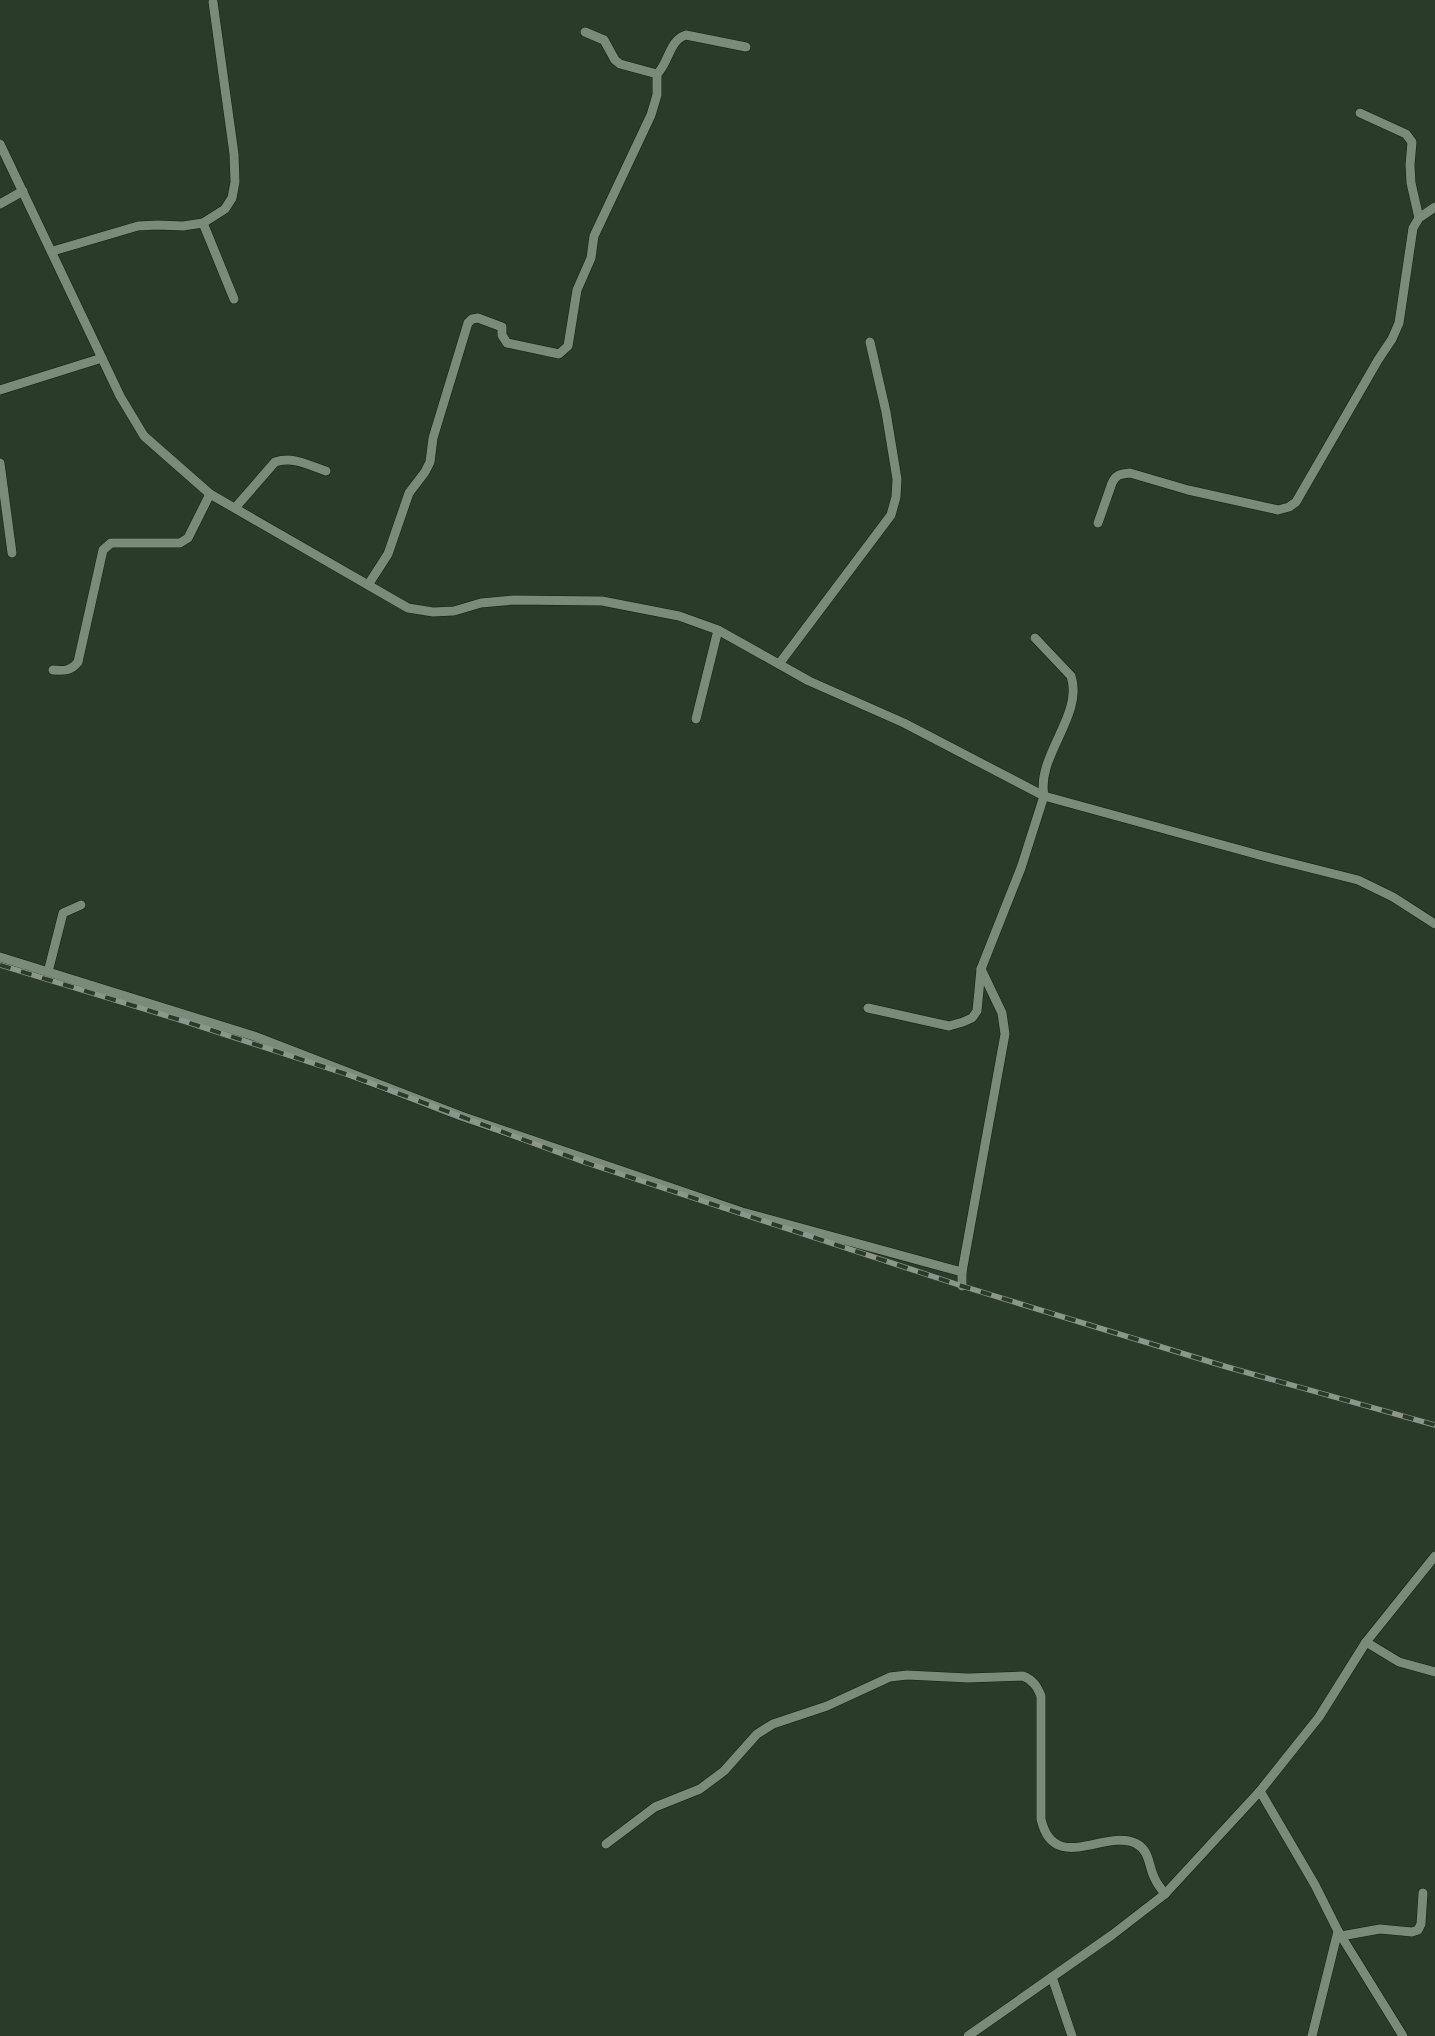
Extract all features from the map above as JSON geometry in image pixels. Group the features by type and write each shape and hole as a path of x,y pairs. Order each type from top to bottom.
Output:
{"street":[{"path":"52,251 138,226 158,224 183,226 203,223 225,209 232,198 235,182 234,154 214,2"},
{"path":"585,32 604,40 615,60 620,64 657,74"},
{"path":"657,74 662,70 674,44 686,35 746,46"},
{"path":"368,585 388,554 409,493 430,462 432,438 468,323 472,319 478,318 502,327 502,335 507,343 559,354 568,346 577,290 591,258 594,236 638,141 652,116 657,95 657,74"},
{"path":"1360,113 1406,134 1412,142 1411,183 1419,218"},
{"path":"0,144 120,396 144,436 210,494 408,608 433,612 454,611 481,603 514,600 602,601 679,616 718,630 809,680 904,723 1044,796 1258,855 1358,880 1393,897 1435,924"},
{"path":"0,204 23,191"},
{"path":"1098,523 1112,482 1115,476 1120,474 1130,473 1188,490 1278,510 1289,507 1296,502 1378,360 1392,340 1399,322 1413,228 1419,218 1435,207"},
{"path":"203,223 234,299"},
{"path":"779,664 891,515 894,505 897,479 886,412 870,342"},
{"path":"0,390 102,358"},
{"path":"235,508 275,462 283,459 294,459 326,471"},
{"path":"0,463 12,554"},
{"path":"53,670 65,671 74,668 78,662 103,550 111,543 180,543 188,538 210,494"},
{"path":"696,719 718,630"},
{"path":"868,1008 949,1026 972,1018 977,1011 982,969 1021,868 1044,796 1042,787 1050,760 1074,700 1074,684 1071,676 1035,638"},
{"path":"48,972 63,913 81,905"},
{"path":"0,956 254,1036 452,1113 733,1208 962,1272"},
{"path":"962,1286 962,1272 1005,1034 1002,1013 982,969"},
{"path":"968,2036 1112,1935 1165,1894 1260,1791 1319,1717 1366,1642 1435,1556"},
{"path":"1366,1642 1399,1662 1435,1672"},
{"path":"606,1844 655,1807 700,1789 724,1771 757,1734 773,1724 827,1706 890,1677 907,1675 968,1678 1022,1676 1029,1678 1037,1686 1041,1696 1041,1819 1044,1833 1048,1838 1061,1846 1082,1846 1118,1841 1135,1842 1147,1852 1155,1881 1165,1894"},
{"path":"1260,1791 1316,1885 1340,1933 1403,2036"},
{"path":"1340,1933 1380,1929 1412,1932 1418,1930 1422,1924 1423,1893"},
{"path":"1312,2036 1340,1933"},
{"path":"1052,1977 1072,2036"}],"railway":[{"path":"0,965 187,1022 346,1074 587,1163 962,1286 1227,1367 1435,1425"}]}
